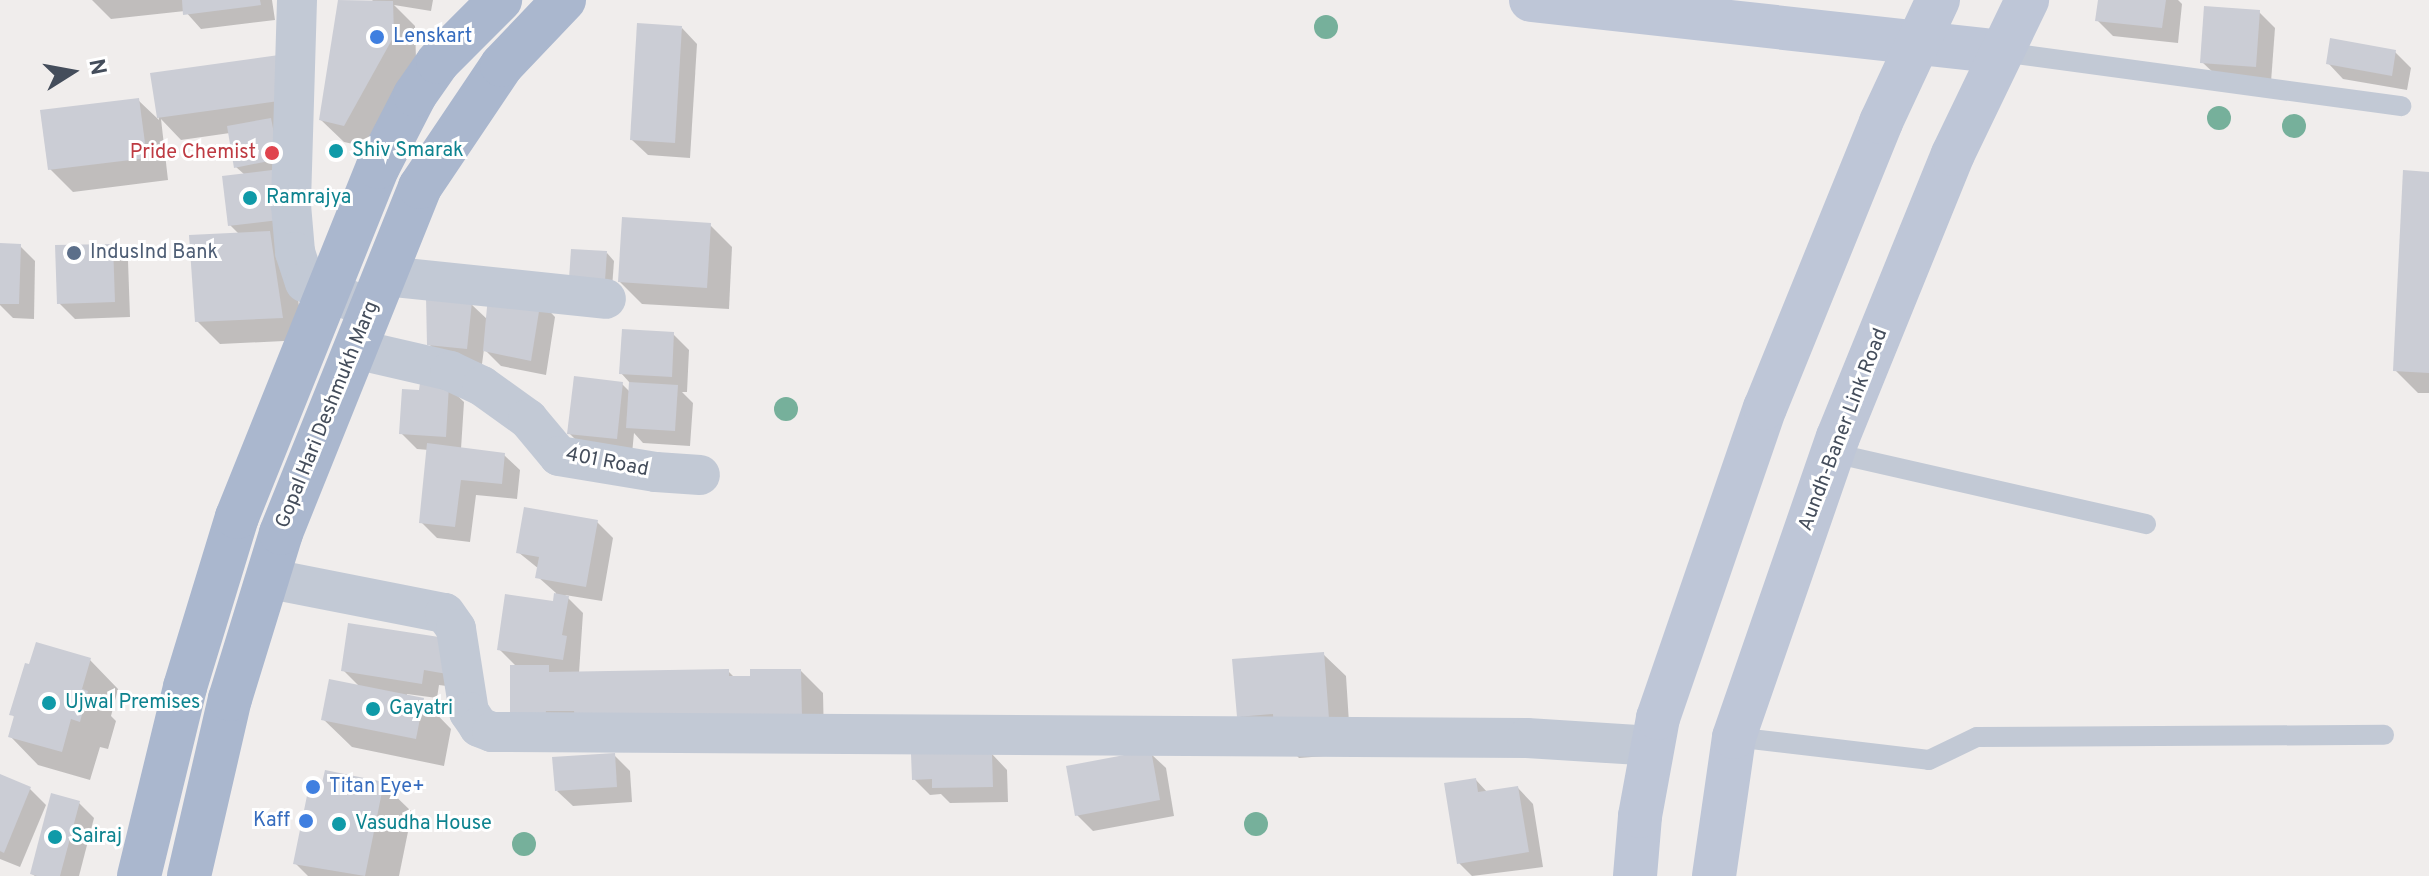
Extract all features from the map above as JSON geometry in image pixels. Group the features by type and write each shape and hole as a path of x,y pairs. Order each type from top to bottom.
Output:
{"main road":[{"path":"139,876 210,597 237,517 378,167 415,95 438,62 500,0"},
{"name":"Gopal Hari Deshmukh Marg","path":"189,876 230,699 266,578 420,187 502,65 564,0"},
{"path":"1531,0 2001,52"},
{"path":"1635,876 1640,816 1658,718 1765,408 1881,122 1938,0"},
{"name":"Aundh-Baner Link Road","path":"1714,876 1734,737 1833,453 1953,154 2027,0"}],"street":[{"path":"297,0 291,205 295,252 305,282 370,311 606,299"},
{"name":"401 Road","path":"370,311 450,371 482,386 528,419 559,456 656,472 700,475"},
{"path":"266,578 445,613 456,629 469,712 479,727 492,732 1527,738 1653,746"}],"lane":[{"path":"2001,52 2401,106"},
{"path":"1833,453 2146,524"},
{"path":"1734,737 1929,760 1977,737 2384,735"}],"building":[{"path":"182,0 260,0 261,5 183,15"},
{"path":"338,0 393,1 394,36 344,126 319,120"},
{"path":"2098,0 2166,0 2162,28 2095,21"},
{"path":"2204,6 2260,10 2256,67 2200,63"},
{"path":"637,23 682,26 675,143 630,140"},
{"path":"2330,38 2396,50 2392,76 2326,64"},
{"path":"279,55 286,100 157,118 150,73"},
{"path":"139,98 147,158 48,170 40,110"},
{"path":"271,118 279,159 234,168 227,126"},
{"name":"Ramrajya","path":"272,170 279,220 228,226 222,176"},
{"path":"2403,170 2429,172 2429,373 2393,371"},
{"path":"622,217 711,223 707,288 618,282"},
{"path":"270,231 283,318 195,322 189,235"},
{"path":"0,243 21,244 19,304 0,304"},
{"path":"113,244 115,302 57,304 55,245"},
{"path":"571,249 607,251 605,281 569,279"},
{"path":"488,296 541,299 531,361 483,351"},
{"path":"426,297 472,302 467,349 427,345"},
{"path":"622,329 674,332 672,377 619,374"},
{"path":"574,376 623,382 617,439 567,434"},
{"path":"629,382 678,385 675,431 626,428"},
{"path":"420,383 449,385 446,437 399,434 402,389 419,390"},
{"path":"427,443 505,453 502,484 461,480 455,527 419,523"},
{"path":"524,507 598,520 586,587 535,578 539,557 516,553"},
{"path":"554,593 569,596 562,635 567,636 563,660 497,650 505,594 553,601"},
{"path":"348,623 452,639 447,674 424,670 422,684 341,671"},
{"name":"Ujwal Premises","path":"36,642 91,658 82,689 88,691 80,722 71,719 62,752 8,737 14,716 9,715 25,663 29,664"},
{"path":"1324,652 1330,732 1274,736 1273,714 1237,717 1232,659"},
{"path":"510,665 549,665 549,672 729,669 729,676 750,676 750,669 801,669 802,717 575,718 574,711 546,711 545,718 510,719"},
{"name":"Gayatri","path":"329,679 424,698 416,739 321,720"},
{"path":"1151,750 1160,800 1075,816 1066,766"},
{"path":"992,752 993,787 932,788 932,779 912,780 911,754"},
{"path":"615,753 617,787 555,791 552,757"},
{"name":"Vasudha House","path":"325,770 384,782 365,876 293,864 310,781 322,783"},
{"path":"0,774 31,787 4,853 0,851"},
{"path":"1476,778 1478,792 1518,786 1529,852 1457,864 1444,783"},
{"name":"Sairaj","path":"51,793 80,801 60,876 37,876 30,874"}],"place":[{"name":"Lenskart","path":"377,37"},
{"name":"Shiv Smarak","path":"336,151"},
{"name":"Pride Chemist","path":"272,153"},
{"name":"Ramrajya","path":"250,198"},
{"name":"IndusInd Bank","path":"74,253"},
{"name":"Ujwal Premises","path":"49,703"},
{"name":"Gayatri","path":"373,709"},
{"name":"Titan Eye+","path":"313,787"},
{"name":"Kaff","path":"306,821"},
{"name":"Vasudha House","path":"339,824"},
{"name":"Sairaj","path":"55,837"}]}
